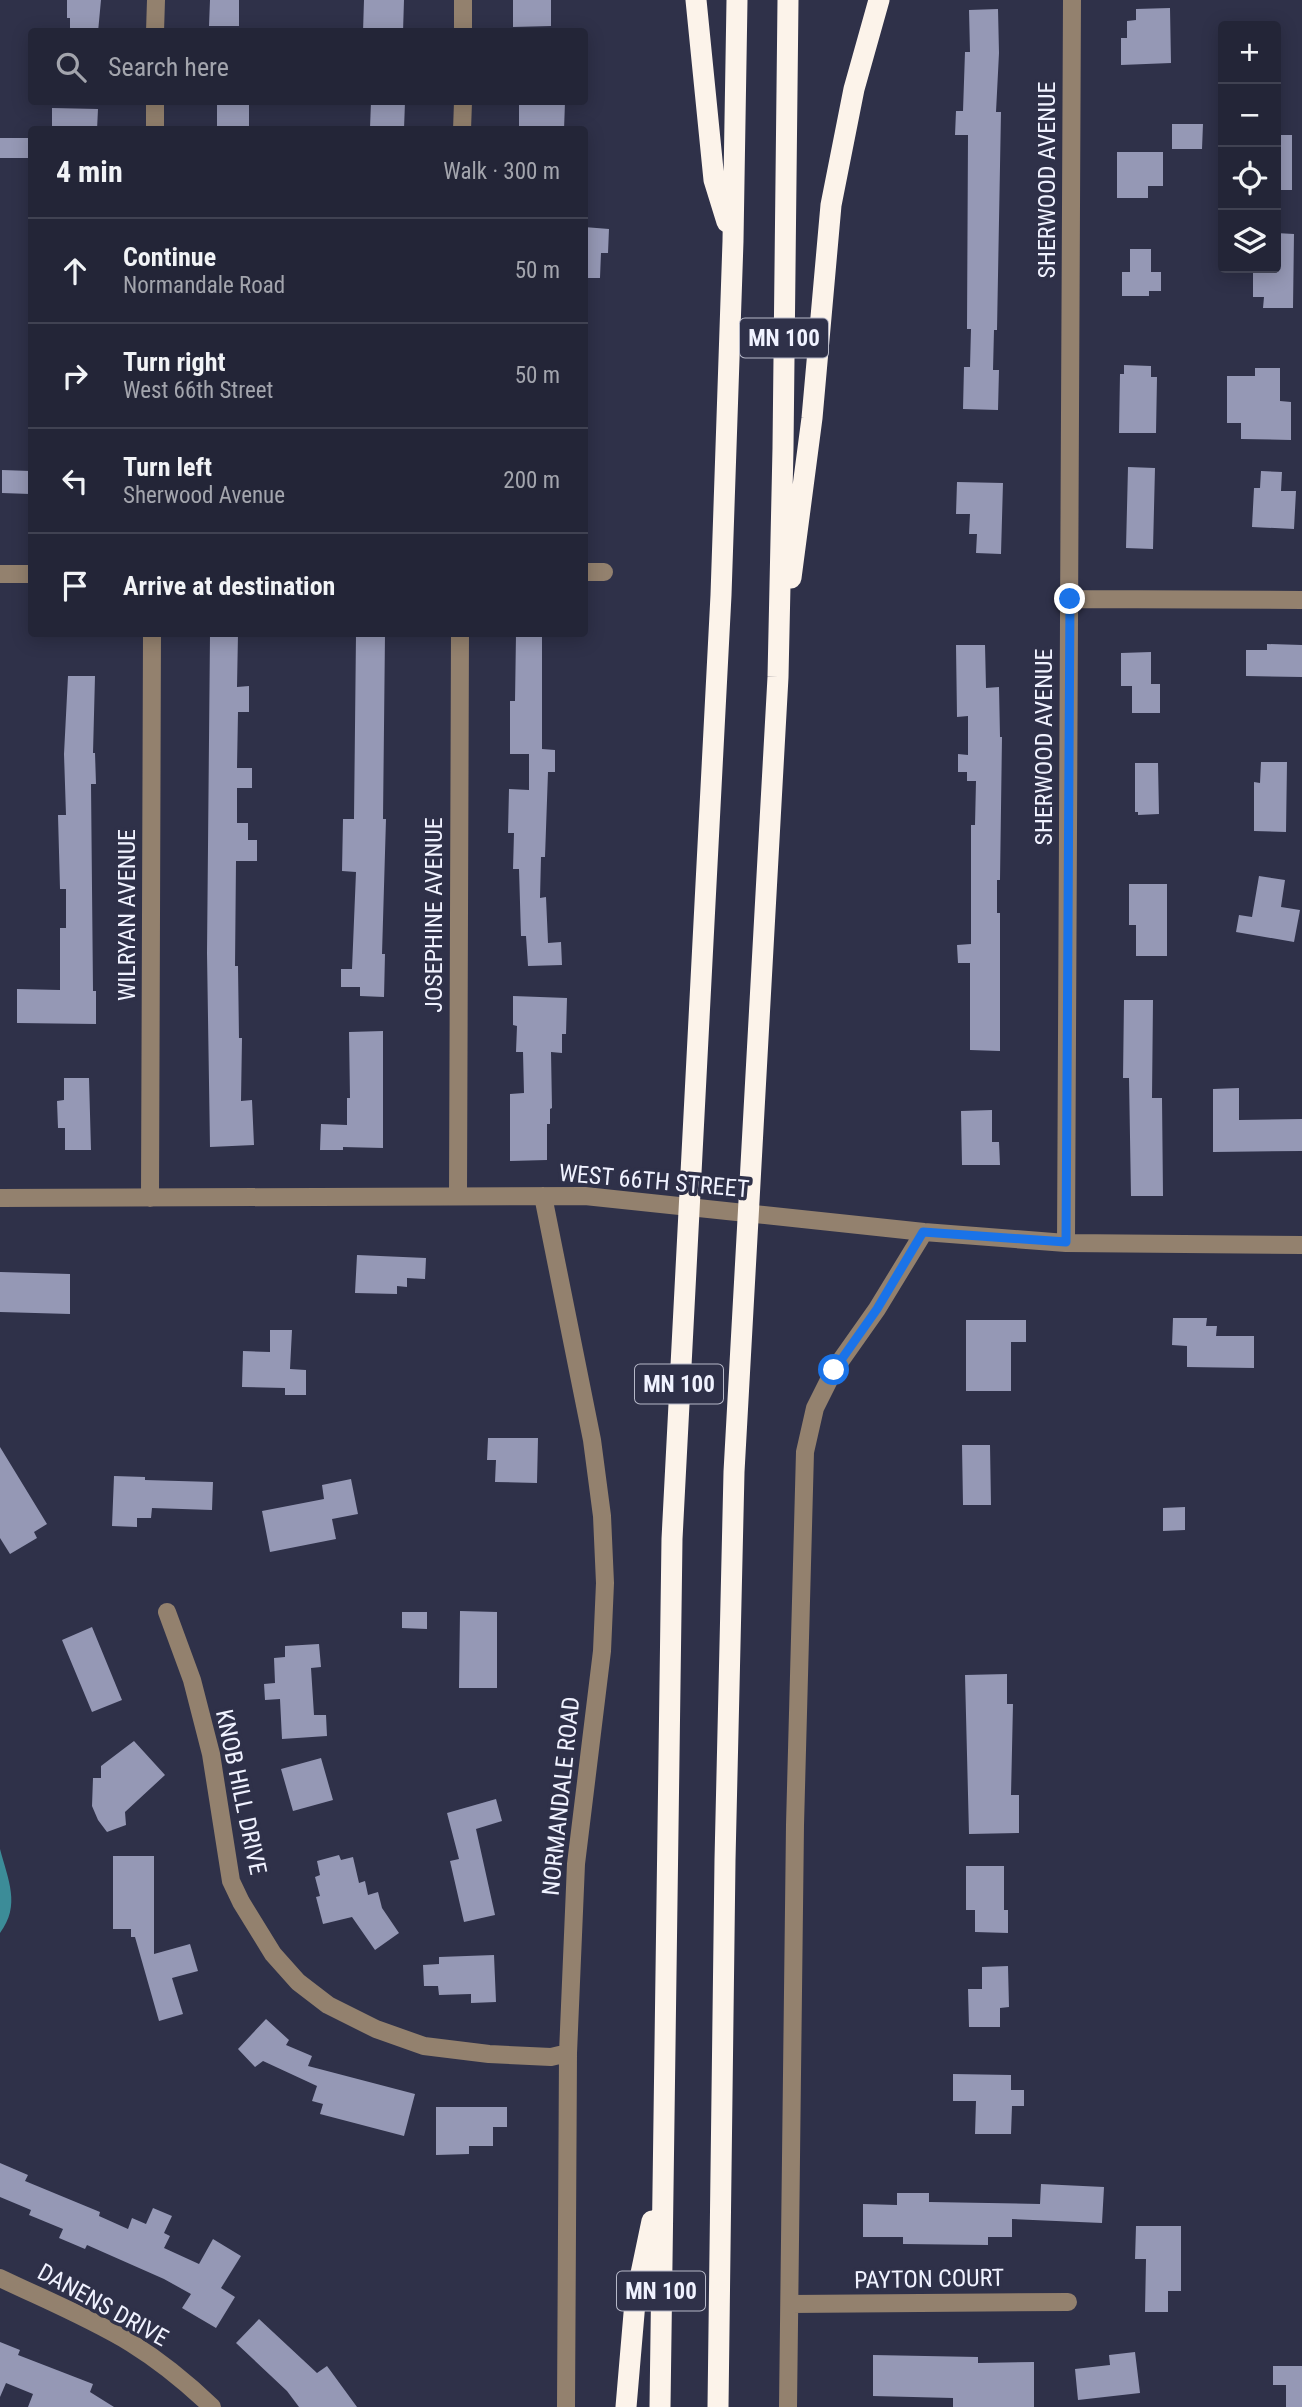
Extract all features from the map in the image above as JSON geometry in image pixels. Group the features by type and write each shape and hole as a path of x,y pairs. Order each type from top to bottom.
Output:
{"highway":[{"path":"696,0 714,180 733,241"},
{"name":"MN 100","path":"660,2407 672,1539 721,595 733,241 737,0"},
{"name":"MN 100","path":"718,2407 725,1860 734,1472 778,677 788,0"},
{"path":"778,677 804,490 831,205 854,89 879,0"},
{"path":"626,2407 635,2302 662,2175"}],"street":[{"path":"155,28 156,0"},
{"path":"463,0 463,28"},
{"name":"SHERWOOD AVENUE","path":"1066,1242 1072,0"},
{"path":"155,105 155,126"},
{"path":"462,126 463,105"},
{"path":"588,572 604,572"},
{"path":"0,574 28,574"},
{"path":"1070,599 1302,600"},
{"name":"WILRYAN AVENUE","path":"150,1198 152,637"},
{"name":"JOSEPHINE AVENUE","path":"458,1196 460,637"},
{"name":"NORMANDALE ROAD","path":"543,1196 592,1440 602,1516 605,1583 602,1651 576,1864 568,2053 566,2407"},
{"name":"WEST 66TH STREET","path":"0,1198 585,1196 848,1225 1066,1242 1302,1245"},
{"path":"788,2407 795,1825 805,1452 815,1408 834,1370 877,1309 923,1232"},
{"name":"KNOB HILL DRIVE","path":"167,1612 192,1680 211,1754 232,1881 252,1922 273,1954 298,1982 328,2005 376,2029 424,2046 489,2054 551,2056 568,2053"},
{"name":"DANENS DRIVE","path":"0,2278 131,2343 182,2379 212,2407"},
{"name":"PAYTON COURT","path":"790,2304 1068,2302"}],"shaded area":[{"path":"0,1849 9,1882 11,1902 10,1912 0,1933"}],"building":[{"path":"67,0 101,0 98,28 70,28 70,18 67,18"},
{"path":"210,0 239,0 239,26 209,26"},
{"path":"364,0 404,0 403,28 363,28"},
{"path":"513,0 551,0 551,26 513,27"},
{"path":"1170,8 1171,63 1121,65 1121,38 1127,38 1127,21 1136,20 1136,9"},
{"path":"998,9 996,112 1001,112 997,330 994,330 993,370 999,370 998,410 963,409 964,367 970,367 971,329 967,329 968,135 955,135 956,111 963,111 965,52 970,52 969,10"},
{"path":"217,105 249,105 249,126 217,126"},
{"path":"371,105 405,105 404,126 370,126"},
{"path":"519,105 565,105 564,126 519,126"},
{"path":"52,108 98,109 97,126 52,126"},
{"path":"1172,124 1203,124 1202,149 1172,149"},
{"path":"1281,135 1292,135 1292,190 1281,190"},
{"path":"0,138 28,138 28,158 0,158"},
{"path":"1117,152 1163,152 1163,186 1148,186 1148,198 1117,198"},
{"path":"588,227 609,229 608,253 601,253 600,278 588,278"},
{"path":"1281,233 1294,234 1293,308 1263,308 1264,297 1253,297 1253,273 1281,273"},
{"path":"1130,249 1151,249 1151,272 1161,272 1161,291 1149,291 1149,296 1122,296 1122,272 1130,272"},
{"path":"1124,365 1151,366 1151,377 1157,377 1156,433 1119,433 1120,374 1124,374"},
{"path":"1255,368 1280,368 1280,401 1291,402 1291,440 1241,439 1241,423 1227,423 1227,376 1255,376"},
{"path":"1128,467 1155,468 1153,549 1126,548"},
{"path":"2,470 28,471 28,494 2,493"},
{"path":"1261,471 1282,472 1281,491 1296,491 1294,529 1252,527 1254,488 1260,488"},
{"path":"957,482 1003,483 1001,554 976,553 977,534 969,534 970,514 956,514"},
{"path":"210,637 238,637 237,687 249,686 249,712 238,712 237,768 252,768 252,788 237,788 237,823 248,823 248,840 257,840 257,861 236,861 235,966 238,966 239,1038 242,1038 241,1101 252,1100 254,1145 210,1147 207,953"},
{"path":"356,637 385,637 383,819 386,819 382,954 385,954 384,997 360,996 360,987 341,987 341,969 352,969 356,872 342,871 343,819 354,819"},
{"path":"516,637 542,637 542,749 555,750 555,772 548,772 545,857 541,857 540,898 546,897 548,943 561,942 562,965 528,966 526,936 521,936 519,869 513,869 514,833 508,833 509,789 529,790 529,754 510,754 510,701 515,701"},
{"path":"1267,644 1302,645 1302,677 1246,676 1246,650 1267,650"},
{"path":"956,645 985,645 986,688 999,687 1002,737 1000,880 997,880 997,913 1000,913 1000,1051 970,1050 970,963 958,963 957,945 971,944 971,825 975,825 976,781 967,781 967,772 958,772 958,754 968,755 968,716 957,717"},
{"path":"1151,652 1151,684 1160,684 1160,713 1132,713 1132,686 1121,686 1121,653"},
{"path":"68,676 95,676 93,753 96,784 91,784 93,991 96,991 96,1024 17,1023 17,989 60,990 60,928 66,928 66,889 60,889 58,815 66,815 64,754"},
{"path":"1261,762 1287,762 1286,832 1254,831 1254,782 1260,783"},
{"path":"1135,763 1158,763 1159,814 1138,815 1138,812 1135,812"},
{"path":"1259,876 1285,880 1281,907 1300,910 1294,942 1236,932 1239,915 1252,917"},
{"path":"1129,884 1167,884 1167,956 1136,956 1136,925 1129,925"},
{"path":"513,996 567,998 566,1034 562,1034 562,1053 551,1052 552,1108 550,1124 547,1124 547,1160 510,1161 510,1094 524,1093 523,1052 516,1052 517,1026 513,1025"},
{"path":"1124,1000 1153,1000 1152,1098 1162,1098 1163,1196 1131,1196 1129,1078 1123,1078"},
{"path":"383,1031 383,1148 343,1147 343,1150 320,1150 321,1124 347,1125 347,1098 350,1098 349,1032"},
{"path":"64,1078 89,1078 91,1150 65,1150 65,1128 58,1128 57,1101 64,1100"},
{"path":"1239,1088 1239,1120 1302,1119 1302,1151 1213,1152 1213,1089"},
{"path":"992,1110 992,1142 999,1142 1000,1165 962,1165 961,1111"},
{"path":"357,1255 426,1258 425,1279 407,1278 407,1287 397,1286 397,1294 355,1293"},
{"path":"0,1272 70,1274 70,1314 0,1312"},
{"path":"1173,1318 1207,1318 1206,1326 1217,1326 1216,1336 1254,1336 1254,1368 1187,1367 1187,1346 1172,1345"},
{"path":"966,1320 1026,1320 1026,1342 1011,1342 1011,1391 966,1391"},
{"path":"270,1330 292,1330 290,1369 306,1370 306,1395 285,1395 285,1388 242,1387 243,1351 270,1352"},
{"path":"488,1438 538,1438 537,1483 495,1482 496,1460 487,1460"},
{"path":"962,1445 990,1445 991,1505 963,1505"},
{"path":"0,1447 47,1524 34,1532 37,1538 10,1554 0,1538"},
{"path":"114,1476 145,1477 145,1480 213,1482 212,1510 152,1508 151,1518 137,1518 137,1527 112,1526"},
{"path":"351,1479 358,1514 332,1519 336,1539 270,1552 262,1511 324,1499 322,1485"},
{"path":"1185,1507 1185,1530 1163,1531 1163,1508"},
{"path":"460,1611 497,1612 497,1688 459,1688"},
{"path":"402,1612 427,1612 427,1629 402,1628"},
{"path":"92,1627 122,1700 92,1712 62,1640"},
{"path":"319,1644 321,1667 311,1668 314,1715 326,1715 327,1736 282,1739 280,1699 265,1700 264,1684 275,1683 274,1658 285,1657 285,1646"},
{"path":"1007,1674 1007,1704 1013,1704 1011,1795 1019,1795 1019,1833 969,1834 965,1675"},
{"path":"134,1741 165,1775 125,1812 126,1825 107,1832 92,1806 93,1778 101,1778 101,1766"},
{"path":"321,1758 333,1800 293,1811 281,1769"},
{"path":"496,1799 502,1821 476,1829 495,1915 464,1922 450,1861 459,1859 447,1813"},
{"path":"339,1855 341,1860 353,1857 359,1883 365,1881 368,1895 378,1892 382,1908 399,1933 375,1950 352,1917 323,1924 316,1897 320,1896 315,1877 320,1875 317,1861"},
{"path":"113,1856 154,1856 154,1954 190,1944 198,1971 172,1978 183,2014 159,2021 135,1937 131,1937 131,1929 113,1929"},
{"path":"966,1866 1004,1866 1004,1910 1008,1910 1008,1933 975,1932 975,1910 966,1910"},
{"path":"494,1955 496,2002 471,2003 471,1994 439,1995 438,1986 424,1986 423,1965 439,1964 439,1957"},
{"path":"1008,1966 1009,2007 1000,2008 1000,2027 969,2027 968,1989 982,1989 982,1967"},
{"path":"266,2019 289,2040 286,2045 312,2056 308,2066 415,2094 404,2136 320,2114 323,2104 312,2101 317,2086 263,2061 255,2067 238,2049"},
{"path":"953,2074 1011,2075 1011,2090 1024,2090 1024,2106 1012,2106 1011,2134 975,2134 976,2101 953,2101"},
{"path":"436,2107 507,2107 507,2127 493,2127 493,2146 469,2146 469,2154 436,2155"},
{"path":"0,2163 28,2175 25,2181 100,2212 99,2216 128,2229 132,2218 146,2224 153,2208 172,2216 164,2233 170,2236 164,2248 199,2264 213,2239 241,2256 221,2288 235,2297 216,2328 182,2308 191,2294 87,2245 85,2249 59,2238 63,2229 29,2215 31,2210 0,2197"},
{"path":"1041,2184 1104,2187 1102,2223 1012,2219 1012,2237 988,2237 988,2245 903,2244 903,2237 863,2237 863,2204 897,2205 897,2193 929,2193 929,2202 1040,2204"},
{"path":"1136,2226 1181,2226 1181,2291 1168,2291 1168,2312 1145,2312 1146,2259 1135,2259"},
{"path":"259,2319 317,2373 327,2366 357,2407 299,2407 287,2391 236,2343"},
{"path":"0,2342 20,2350 18,2355 93,2384 90,2392 114,2407 28,2407 33,2394 6,2383 0,2397"},
{"path":"1135,2352 1140,2393 1078,2400 1075,2369 1110,2365 1109,2355"},
{"path":"873,2355 978,2357 978,2363 1034,2362 1034,2407 953,2407 953,2398 873,2396"},
{"path":"1273,2366 1302,2366 1302,2407 1286,2407 1286,2385 1273,2385"}],"route":[{"path":"834,1370 877,1309 923,1232 1066,1242 1070,599"}]}
